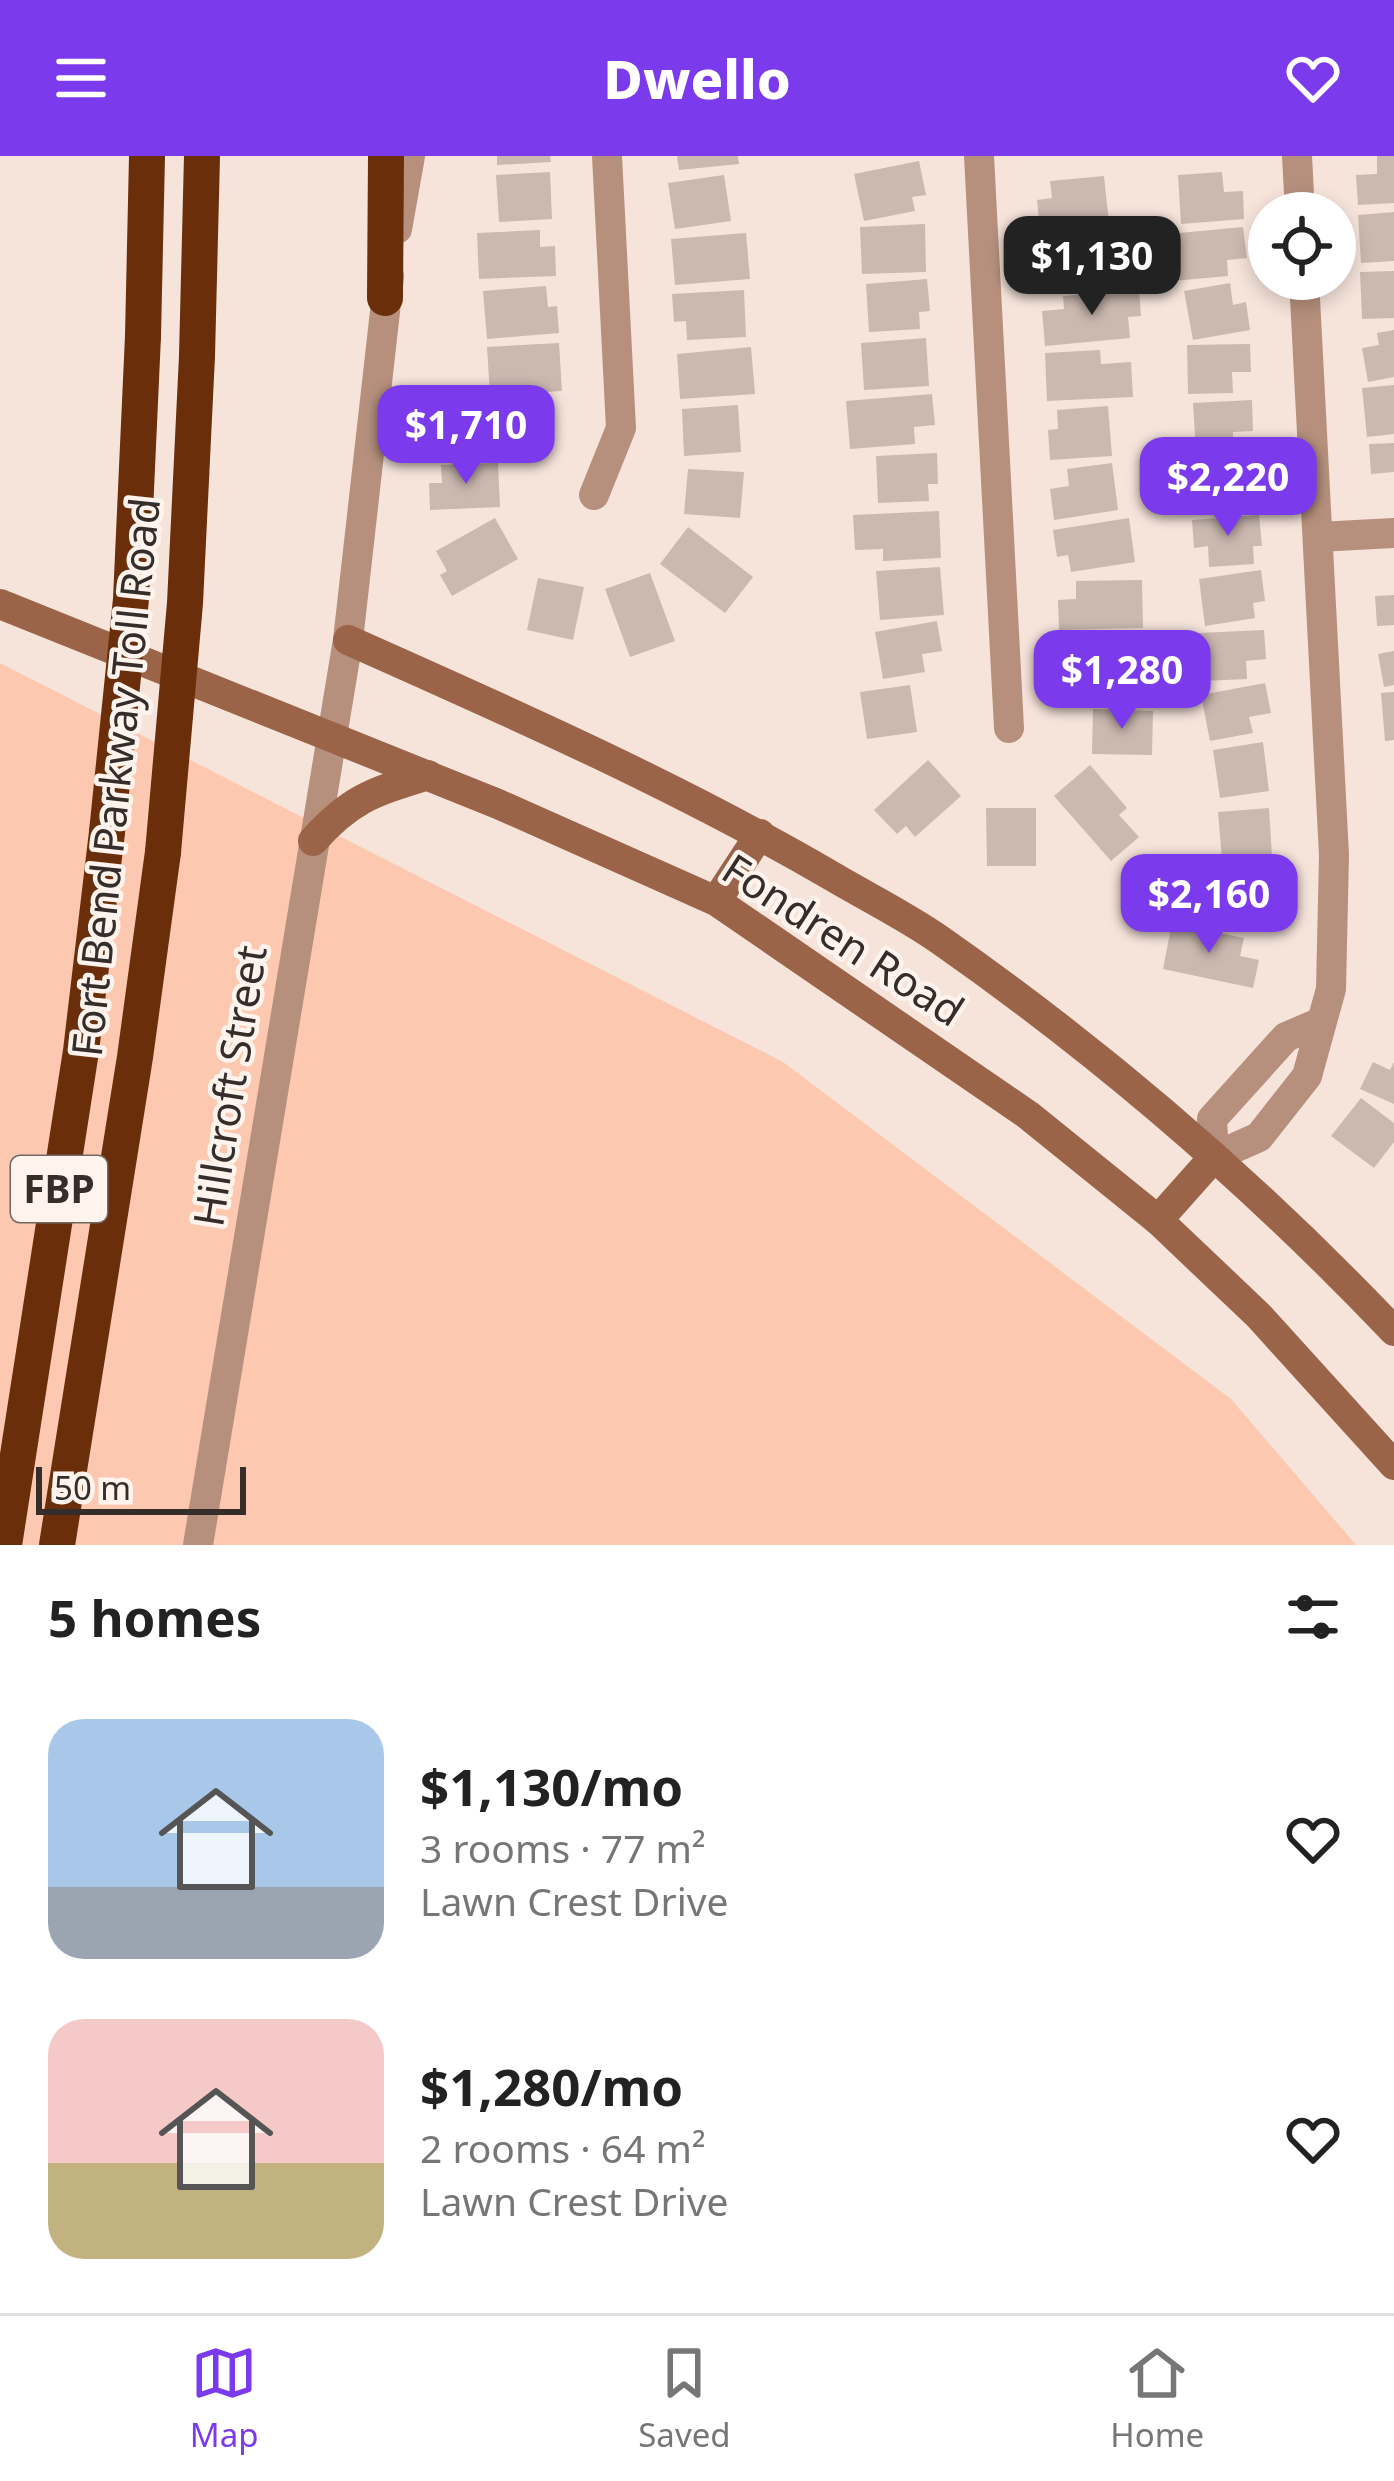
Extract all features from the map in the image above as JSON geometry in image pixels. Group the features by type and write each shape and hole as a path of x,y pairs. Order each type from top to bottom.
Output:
{"highway":[{"name":"Fort Bend Parkway Toll Road","path":"4,1545 80,1051 131,599 147,156"},
{"name":"Fort Bend Parkway Toll Road","path":"57,1545 163,852 185,603 202,156"},
{"path":"385,298 386,156"}],"main road":[{"name":"Fondren Road","path":"0,604 428,775 716,901 1028,1115 1158,1220 1259,1316 1394,1465"},
{"name":"Fondren Road","path":"348,640 550,730 760,834 938,938 1214,1157 1312,1244 1394,1331"},
{"path":"313,841 338,812 428,775"},
{"path":"716,901 760,834"},
{"path":"1158,1220 1214,1157"}],"street":[{"name":"Hillcroft Street","path":"198,1545 348,640 385,298 410,156"},
{"path":"594,495 621,428 608,156"},
{"path":"979,156 1009,728"},
{"path":"1297,156 1299,192"},
{"path":"1305,300 1334,855 1330,989 1322,1022 1307,1076 1259,1137 1214,1157 1212,1119 1286,1037 1322,1022"},
{"path":"1318,537 1394,533"}],"shaded area":[{"path":"0,663 783,1062 1231,1399 1356,1545 0,1545"}],"building":[{"path":"497,156 550,156 551,162 497,165"},
{"path":"677,156 738,156 739,164 679,170"},
{"path":"1377,156 1394,156 1394,203 1358,205 1356,175 1377,174"},
{"path":"919,161 926,195 912,197 915,211 864,221 854,174"},
{"path":"550,172 552,219 499,222 496,175"},
{"path":"1222,172 1224,192 1243,191 1244,219 1181,224 1178,175"},
{"path":"724,175 731,221 675,229 668,183"},
{"path":"1104,176 1109,223 1040,230 1037,200 1052,198 1050,181"},
{"path":"1394,212 1394,261 1361,263 1358,215"},
{"path":"925,224 926,272 862,274 860,227"},
{"path":"1243,227 1247,258 1227,260 1228,276 1151,283 1149,260 1161,259 1158,235"},
{"path":"540,230 540,247 555,246 556,276 479,279 477,233"},
{"path":"746,233 750,279 675,285 671,239"},
{"path":"1093,233 1097,250 1123,246 1129,276 1046,292 1037,243"},
{"path":"1394,271 1394,318 1362,319 1360,272"},
{"path":"927,279 930,311 919,312 920,329 869,332 866,284"},
{"path":"1230,283 1233,305 1246,302 1250,330 1193,340 1184,291"},
{"path":"546,286 548,307 557,306 559,333 487,339 483,291"},
{"path":"744,290 746,337 687,340 686,321 674,322 672,294"},
{"path":"1139,290 1141,316 1128,317 1130,338 1045,346 1042,311 1064,309 1063,296"},
{"path":"1394,330 1394,377 1368,382 1362,348 1379,345 1377,333"},
{"path":"926,338 929,386 864,390 861,343"},
{"path":"559,343 562,391 490,395 487,347"},
{"path":"1250,344 1251,372 1232,372 1233,393 1188,394 1187,345"},
{"path":"751,347 755,394 680,399 677,354"},
{"path":"1100,350 1101,364 1131,362 1133,397 1047,401 1045,353"},
{"path":"1394,385 1394,434 1367,437 1362,388"},
{"path":"932,394 935,425 914,427 915,444 850,449 846,401"},
{"path":"1252,400 1253,431 1233,432 1233,450 1196,453 1193,403"},
{"path":"513,403 516,450 464,453 461,407"},
{"path":"738,405 741,452 684,456 682,409"},
{"path":"1108,406 1112,456 1050,460 1048,430 1058,429 1057,410"},
{"path":"1394,443 1394,472 1371,474 1369,444"},
{"path":"937,453 938,484 928,484 929,501 878,503 876,456"},
{"path":"1257,458 1258,486 1238,487 1239,507 1195,509 1192,461"},
{"path":"498,463 500,507 430,510 429,483 442,483 441,465"},
{"path":"1112,463 1118,510 1054,520 1050,489 1069,486 1067,469"},
{"path":"688,469 744,472 740,518 684,514"},
{"path":"939,511 941,558 883,561 883,549 855,550 853,515"},
{"path":"1259,515 1262,546 1253,546 1254,564 1209,567 1208,546 1194,548 1192,520"},
{"path":"495,518 518,559 452,596 440,575 447,571 436,551"},
{"path":"1129,518 1135,562 1071,572 1068,555 1057,557 1053,530"},
{"path":"688,527 753,577 725,613 660,564"},
{"path":"940,567 944,615 880,620 876,571"},
{"path":"1261,570 1265,601 1253,603 1255,618 1205,626 1199,579"},
{"path":"650,573 675,641 630,657 605,589"},
{"path":"538,578 584,587 573,640 527,630"},
{"path":"1142,580 1143,628 1059,630 1058,600 1076,599 1076,581"},
{"path":"1394,595 1394,625 1377,626 1375,596"},
{"path":"937,621 942,651 922,654 925,672 883,679 875,632"},
{"path":"1264,630 1266,659 1246,661 1247,679 1180,682 1177,634"},
{"path":"1143,636 1144,685 1093,687 1092,637"},
{"path":"1394,651 1394,685 1384,687 1378,654"},
{"path":"1265,683 1271,713 1249,717 1253,733 1210,741 1201,695"},
{"path":"910,685 917,732 867,739 860,692"},
{"path":"1394,692 1394,740 1385,741 1381,693"},
{"path":"1093,709 1153,711 1152,755 1092,754"},
{"path":"1263,742 1269,791 1220,798 1213,750"},
{"path":"928,760 961,796 915,837 906,826 897,834 874,810"},
{"path":"1090,765 1127,808 1119,815 1139,837 1111,861 1054,796"},
{"path":"986,808 1036,808 1036,866 987,866"},
{"path":"1269,808 1272,856 1222,860 1218,812"},
{"path":"1191,869 1277,882 1271,914 1251,910 1248,925 1184,915"},
{"path":"1172,923 1244,938 1240,956 1259,960 1253,988 1163,969"},
{"path":"1373,1062 1390,1070 1394,1062 1394,1104 1360,1089"},
{"path":"1361,1098 1394,1123 1394,1142 1374,1168 1331,1136"}]}
